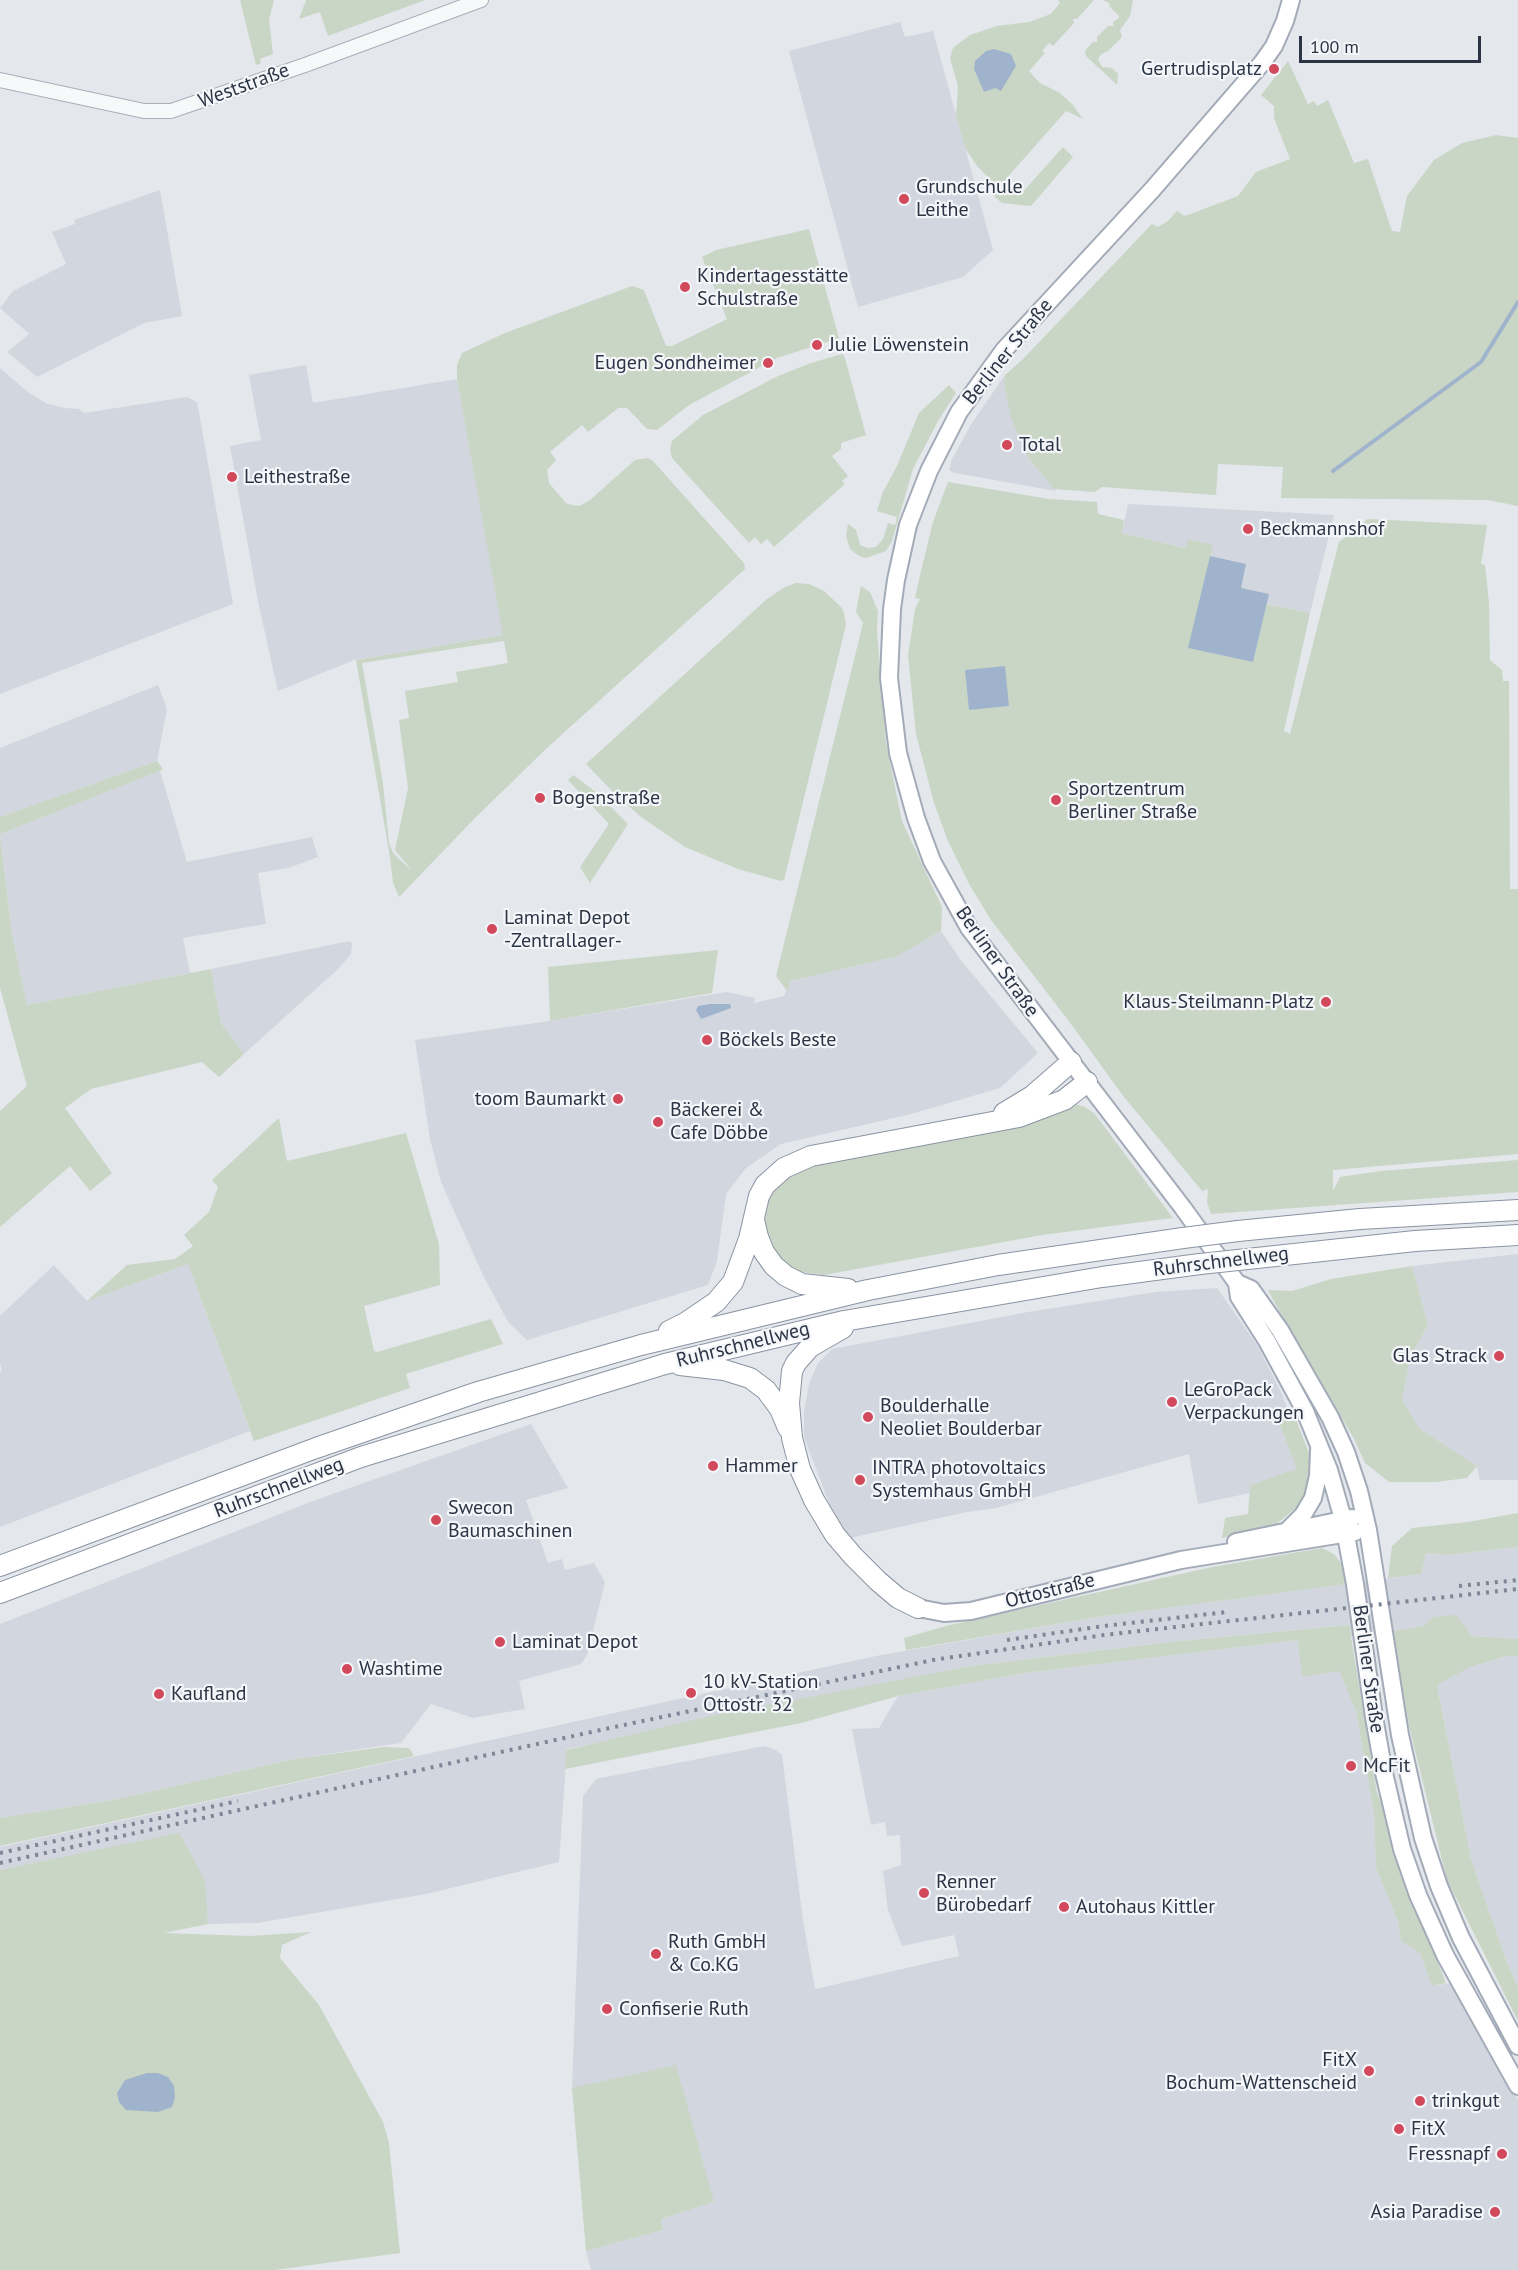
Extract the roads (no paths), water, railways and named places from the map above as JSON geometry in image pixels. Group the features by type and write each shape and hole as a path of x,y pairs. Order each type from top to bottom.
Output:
{"highway":[{"path":"983,1124 1032,1096 1071,1062"},
{"path":"641,1346 685,1323 716,1302 734,1282 742,1261 759,1196 765,1185 775,1175 794,1162 823,1154 1019,1117 1064,1100 1087,1082"},
{"name":"Ruhrschnellweg","path":"0,1566 315,1448 446,1404 641,1346 868,1290 998,1265 1238,1231 1360,1219 1518,1210"},
{"path":"754,1218 764,1252 774,1266 786,1276 802,1284 868,1290"},
{"name":"Ruhrschnellweg","path":"0,1593 361,1457 665,1364 844,1321 1102,1277 1200,1264 1415,1241 1518,1235"},
{"path":"792,1438 790,1381 796,1363 810,1347 867,1317"},
{"path":"665,1364 724,1370 750,1378 766,1390 780,1409 792,1438 800,1469 814,1500 835,1535 878,1581 898,1598 918,1608"}],"main road":[{"name":"Berliner Straße","path":"1291,0 1274,46 1262,63 1152,190 1033,316 988,369 959,412 933,462 909,525 892,609 889,678 898,753 916,818 932,861 969,928 1183,1208 1237,1283 1239,1297 1291,1383 1318,1442 1335,1488 1345,1526 1376,1729 1402,1849 1418,1895 1445,1955 1518,2086"},
{"name":"Berliner Straße","path":"1237,1283 1251,1289 1280,1330 1319,1398 1346,1452 1366,1523 1400,1736 1423,1838 1439,1886 1461,1938 1518,2046"},
{"path":"1288,1530 1303,1515 1313,1498 1318,1476 1318,1442"},
{"name":"Ottostraße","path":"918,1608 944,1613 971,1611 1181,1560 1366,1523"},
{"name":"Ottostraße","path":"1181,1560 1237,1542 1288,1530 1345,1526"}],"street":[{"name":"Weststraße","path":"0,80 144,111 171,111 481,0"}],"water":[{"path":"994,49 1011,54 1016,66 1001,91 995,88 984,92 974,69 975,61 986,51"},
{"path":"1210,556 1246,564 1241,588 1269,594 1253,662 1188,648"},
{"path":"1005,666 1009,706 969,710 965,670"},
{"path":"730,1004 731,1008 701,1019 696,1010 698,1006"},
{"path":"147,2073 158,2073 168,2077 174,2086 175,2098 172,2107 158,2112 126,2110 119,2102 117,2093 125,2080"}],"waterway":[{"path":"1333,471 1481,362 1518,302"}],"railway":[{"path":"1459,1586 1518,1580"},
{"path":"0,1863 605,1729 933,1660 1104,1635 1518,1589"},
{"path":"1007,1640 1227,1612"},
{"path":"0,1853 238,1801"}],"place":[{"name":"Gertrudisplatz","path":"1274,69"},
{"name":"Grundschule Leithe","path":"904,199"},
{"name":"Kindertagesstätte Schulstraße","path":"685,287"},
{"name":"Julie Löwenstein","path":"817,345"},
{"name":"Eugen Sondheimer","path":"768,363"},
{"name":"Total","path":"1007,445"},
{"name":"Leithestraße","path":"232,477"},
{"name":"Beckmannshof","path":"1248,529"},
{"name":"Bogenstraße","path":"540,798"},
{"name":"Sportzentrum Berliner Straße","path":"1056,800"},
{"name":"Laminat Depot -Zentrallager-","path":"492,929"},
{"name":"Klaus-Steilmann-Platz","path":"1326,1002"},
{"name":"Böckels Beste","path":"707,1040"},
{"name":"toom Baumarkt","path":"618,1099"},
{"name":"Bäckerei & Cafe Döbbe","path":"658,1122"},
{"name":"Glas Strack","path":"1499,1356"},
{"name":"LeGroPack Verpackungen","path":"1172,1402"},
{"name":"Boulderhalle Neoliet Boulderbar","path":"868,1417"},
{"name":"Hammer","path":"713,1466"},
{"name":"INTRA photovoltaics Systemhaus GmbH","path":"860,1480"},
{"name":"Swecon Baumaschinen","path":"436,1520"},
{"name":"Laminat Depot","path":"500,1642"},
{"name":"Washtime","path":"347,1669"},
{"name":"10 kV-Station Ottostr. 32","path":"691,1693"},
{"name":"Kaufland","path":"159,1694"},
{"name":"McFit","path":"1351,1766"},
{"name":"Renner Bürobedarf","path":"924,1893"},
{"name":"Autohaus Kittler","path":"1064,1907"},
{"name":"Ruth GmbH & Co.KG","path":"656,1954"},
{"name":"Confiserie Ruth","path":"607,2009"},
{"name":"FitX Bochum-Wattenscheid","path":"1369,2071"},
{"name":"trinkgut","path":"1420,2101"},
{"name":"FitX","path":"1399,2129"},
{"name":"Fressnapf","path":"1502,2154"},
{"name":"Asia Paradise","path":"1495,2212"}]}
